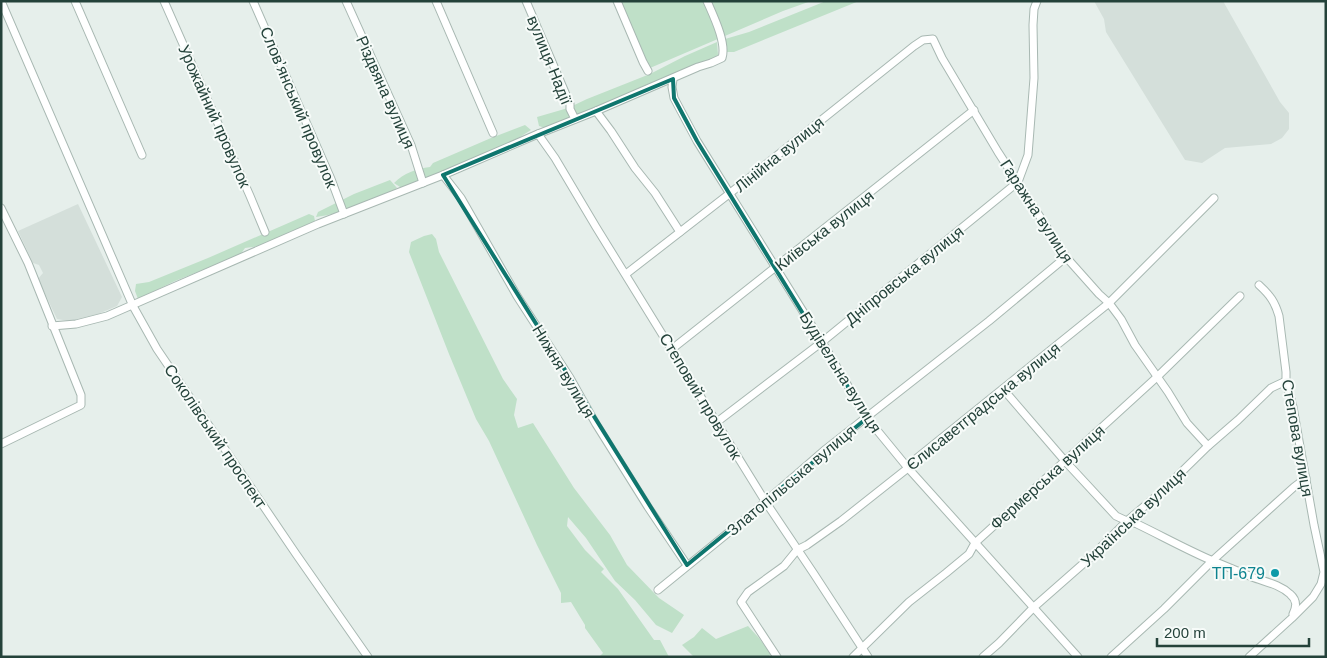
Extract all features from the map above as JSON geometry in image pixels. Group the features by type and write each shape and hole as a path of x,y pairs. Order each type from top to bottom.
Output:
{"street":[{"name":"Соколівський проспект","path":"1,1 133,306 157,349 368,657"},
{"path":"75,1 142,155"},
{"name":"Урожайний провулок","path":"164,1 265,232"},
{"name":"Словʼянський провулок","path":"254,1 331,179 344,214"},
{"name":"Різдвяна вулиця","path":"346,1 411,145 423,183"},
{"path":"436,1 492,133"},
{"name":"вулиця Надії","path":"526,1 575,119"},
{"path":"617,1 648,71"},
{"path":"52,326 76,324 107,316 133,306 291,235 443,175 722,58 724,52 720,34 707,1"},
{"path":"1018,182 1028,155 1034,78 1033,25 1034,9 1037,1"},
{"name":"Гаражна вулиця","path":"933,39 942,58 1066,257 1109,303 1187,423 1208,446"},
{"name":"Лінійна вулиця","path":"626,274 899,57 923,40 933,39"},
{"name":"Будівельна вулиця","path":"673,78 674,98 697,141 867,418 908,468 1078,657"},
{"name":"Київська вулиця","path":"672,349 974,110"},
{"path":"596,111 635,168 655,193 680,232"},
{"name":"Степовий провулок","path":"538,134 555,158 765,501 868,657"},
{"name":"Нижня вулиця","path":"443,175 461,198 517,296 570,378 596,424 648,507 687,565"},
{"name":"Дніпровська вулиця","path":"717,422 822,342 1018,182"},
{"name":"Єлисаветградська вулиця","path":"777,657 741,602 748,592 784,566 797,550 807,546 841,521 908,468 917,458 1109,303 1214,198"},
{"path":"1,208 28,263 81,395 81,405 1,444"},
{"name":"Златопільська вулиця","path":"658,590 826,449 989,321 1066,257"},
{"name":"Степова вулиця","path":"1249,657 1292,618 1318,591 1325,572 1314,525 1293,407 1286,381 1279,316 1269,294 1259,285"},
{"name":"Фермерська вулиця","path":"853,657 909,602 969,554 975,543 1157,377 1240,296"},
{"name":"Українська вулиця","path":"983,657 1034,607 1092,556 1127,521 1160,493 1271,388 1286,381"},
{"path":"1003,388 1065,461 1116,516 1137,524 1212,561 1285,590 1296,601 1292,618"},
{"path":"1111,657 1164,609 1212,561 1306,478"}],"highlighted area":[{"path":"673,79 674,98 697,141 867,418 687,565 443,175"}],"shaded area":[{"path":"1094,1 1223,1 1280,102 1289,113 1289,129 1282,138 1271,144 1225,148 1202,163 1185,160 1106,32 1104,19"},
{"path":"78,204 122,297 117,306 98,314 69,321 57,319 38,279 43,273 39,265 33,263 18,231"}],"green space":[{"path":"620,1 811,1 783,11 650,68"},
{"path":"826,1 859,1 734,52 727,52 725,39 749,32"},
{"path":"717,42 718,55 710,60 545,128 539,126 537,117 568,108 650,74"},
{"path":"525,125 531,130 512,142 403,189 394,183 410,172 430,167 433,163"},
{"path":"390,180 397,188 358,206 316,217 318,212 354,194"},
{"path":"309,214 314,216 315,221 259,246 245,248 240,255 175,281 138,299 135,291 136,284 149,282"},
{"path":"432,234 436,239 439,252 503,379 517,399 514,415 518,428 533,423 574,488 610,535 627,565 659,598 684,615 672,633 656,625 635,600 615,581 586,538 568,517 567,526 585,550 604,569 601,572 618,589 654,640 660,640 669,657 599,657 603,653 585,628 571,602 561,603 561,593 489,441 476,419 409,252 411,242"},
{"path":"748,626 771,654 768,657 694,657 682,645 694,637 702,628 716,639"}],"place":[{"name":"ТП-679","path":"1275,573"}]}
